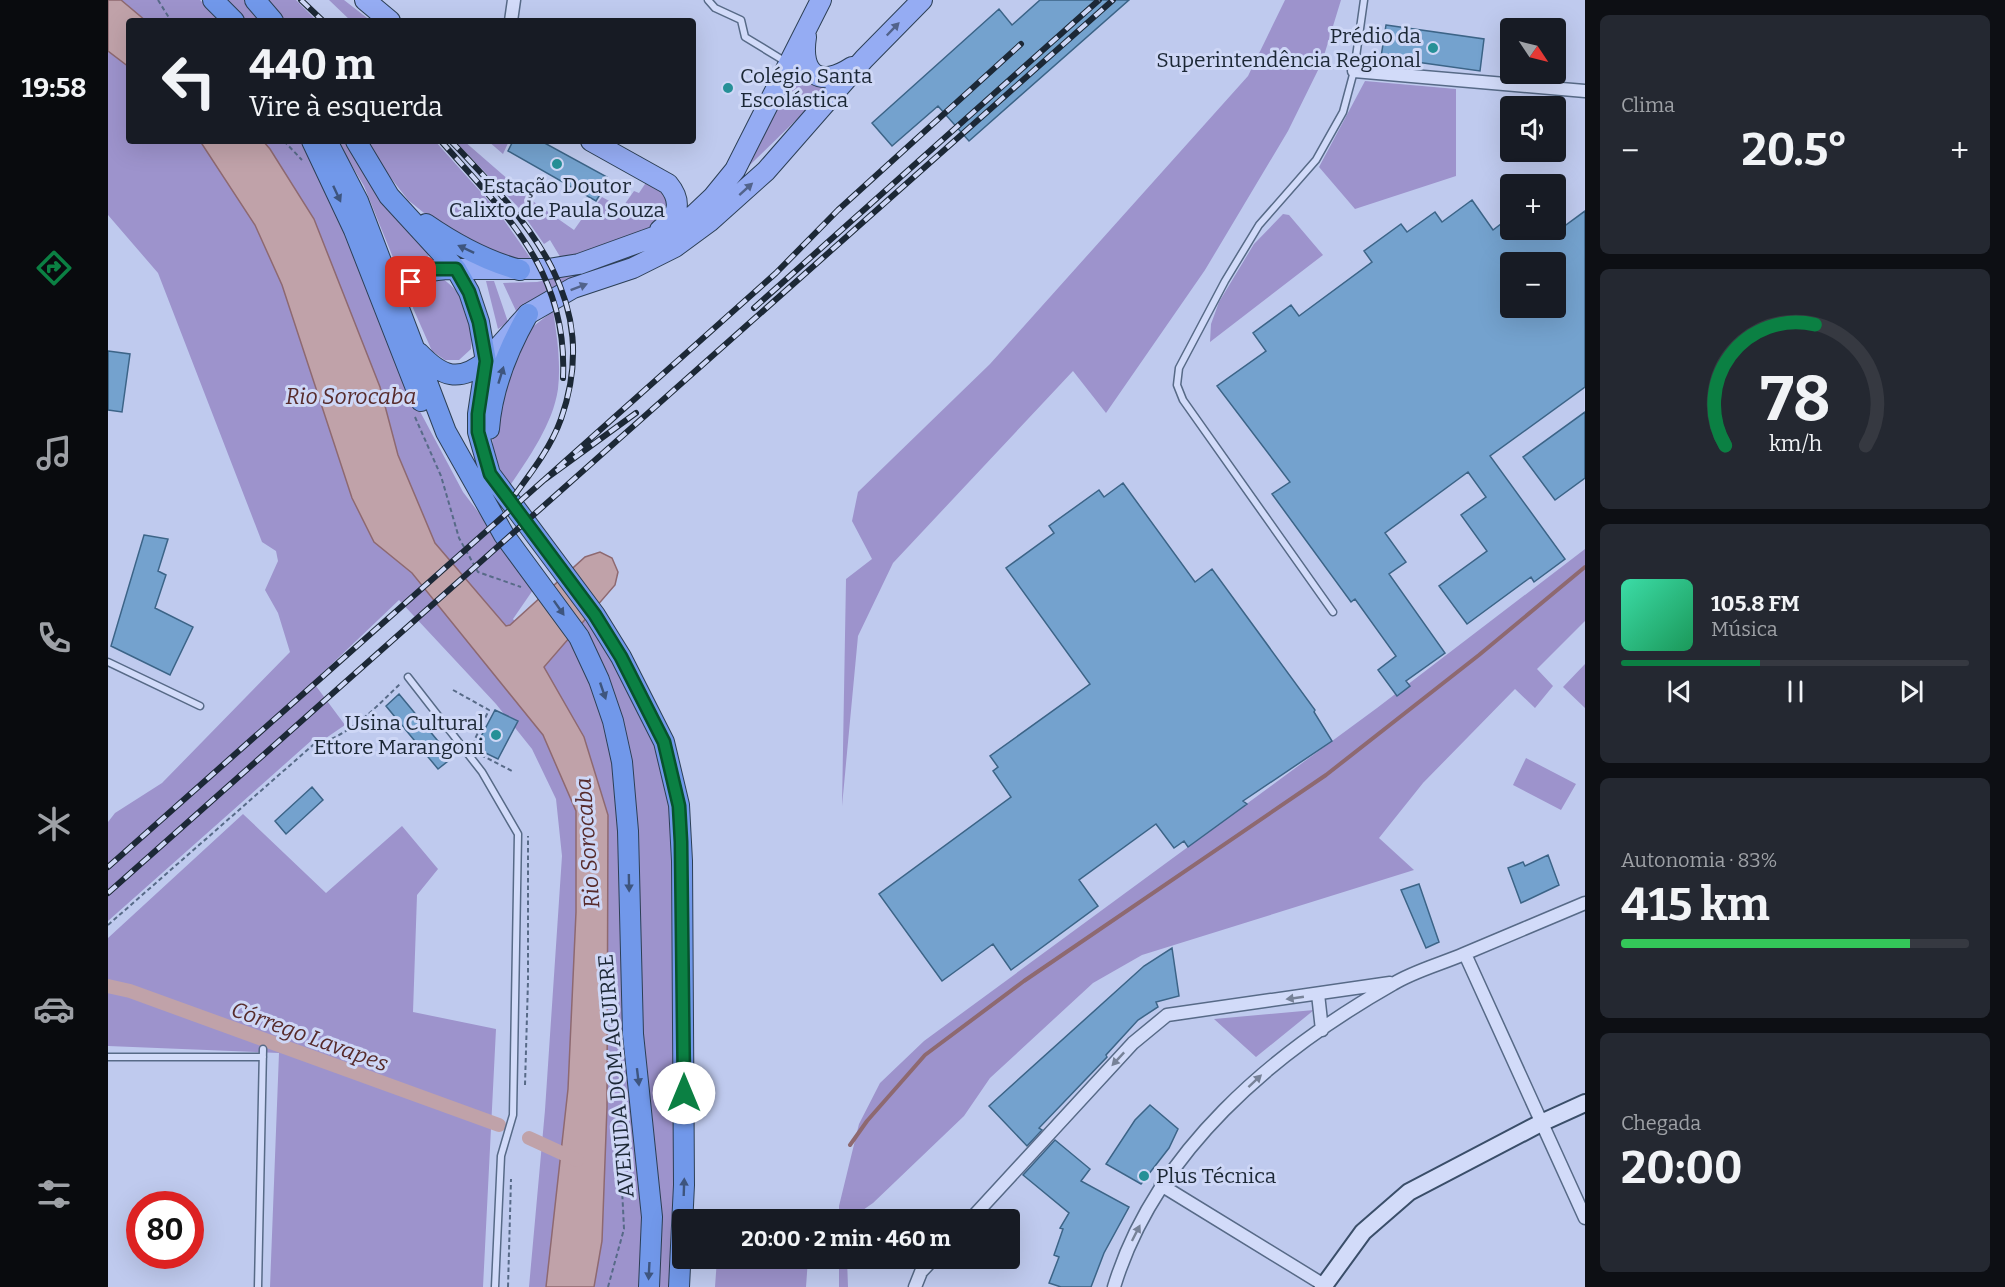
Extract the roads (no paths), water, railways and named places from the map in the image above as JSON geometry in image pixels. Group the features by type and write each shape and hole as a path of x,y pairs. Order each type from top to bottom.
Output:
{"highway":[{"path":"213,0 230,18"},
{"path":"255,0 270,18"},
{"path":"313,144 354,230 423,406 468,491 504,535"},
{"name":"AVENIDA DOM AGUIRRE","path":"329,144 358,201 446,432 504,535 579,637 599,680 613,721 622,762 628,831 633,1034 652,1216 649,1287"},
{"path":"358,144 389,196 456,269 469,292 479,322 486,361 478,414 478,432 490,474 595,615 621,657 664,742 679,806 682,861 684,1185 679,1287"},
{"path":"389,196 452,242 499,264 520,270"},
{"path":"398,306 409,283 429,269 456,269"},
{"path":"490,474 488,447 490,418 513,341 528,314"},
{"path":"415,349 434,368 458,375 474,371 486,361"}],"main road":[{"path":"364,0 386,18"},
{"path":"456,269 548,269 579,264 662,234 694,215 719,191 735,170 821,0"},
{"path":"486,361 528,314 573,288 633,268 660,254 709,222 766,171 864,59 922,0"},
{"path":"808,25 803,56 807,67 815,74 825,78 838,76 864,59"},
{"path":"596,144 668,184 676,193 679,204 674,216 658,231 636,243"},
{"path":"1323,1286 1363,1232 1409,1192 1541,1122 1585,1103"}],"street":[{"path":"511,18 514,0"},
{"path":"1354,70 1585,91"},
{"path":"1114,1287 1121,1264 1161,1185 1209,1126 1258,1077 1322,1030 1394,983 1585,903"},
{"path":"1465,954 1585,1218"},
{"path":"980,1209 1133,1043 1167,1015 1394,983"},
{"path":"1317,994 1322,1030"},
{"path":"1161,1185 1323,1286"},
{"path":"915,1287 924,1269"}],"lane":[{"path":"708,0 715,8 741,20 745,37 789,63"},
{"path":"1333,612 1183,400 1177,385 1179,368 1242,253 1259,225 1316,160 1342,112 1354,70 1364,0"},
{"path":"108,662 200,706"},
{"path":"408,677 482,772 518,834 513,1116 501,1155 495,1287"},
{"path":"258,1287 263,1049"},
{"path":"108,1058 263,1058"}],"water":[{"path":"108,0 121,0 142,18 126,18 126,65 108,51"},
{"name":"Rio Sorocaba","path":"202,144 266,144 270,149 314,219 380,387 398,455 435,543 506,626 510,625 585,557 600,552 612,558 618,572 615,585 544,667 584,737 608,815 607,1107 602,1241 594,1287 546,1287 568,1089 576,912 576,811 543,735 412,573 374,542 352,498 282,285 255,225"}],"waterway":[{"path":"850,1145 867,1121 925,1055 1024,981 1326,775 1479,655 1585,567"},
{"name":"Córrego Lavapes","path":"108,986 130,991 499,1125"},
{"name":"Córrego Lavapes","path":"529,1138 577,1160"}],"railway":[{"path":"301,0 320,18"},
{"path":"754,308 1099,0"},
{"path":"108,893 1113,0"},
{"path":"636,413 544,480 776,273 838,210 1021,44"},
{"path":"444,144 509,220 528,247 544,276 555,306 562,340 563,378"},
{"path":"454,144 507,202 531,233 551,265 565,300 572,336 571,376 561,419 544,453 508,504"},
{"path":"108,867 544,480"}],"place":[{"name":"Prédio da Superintendência Regional","path":"1433,48"},
{"name":"Colégio Santa Escolástica","path":"728,88"},
{"name":"Estação Doutor Calixto de Paula Souza","path":"557,164"},
{"name":"Usina Cultural Ettore Marangoni","path":"496,735"},
{"name":"Plus Técnica","path":"1144,1176"}]}
